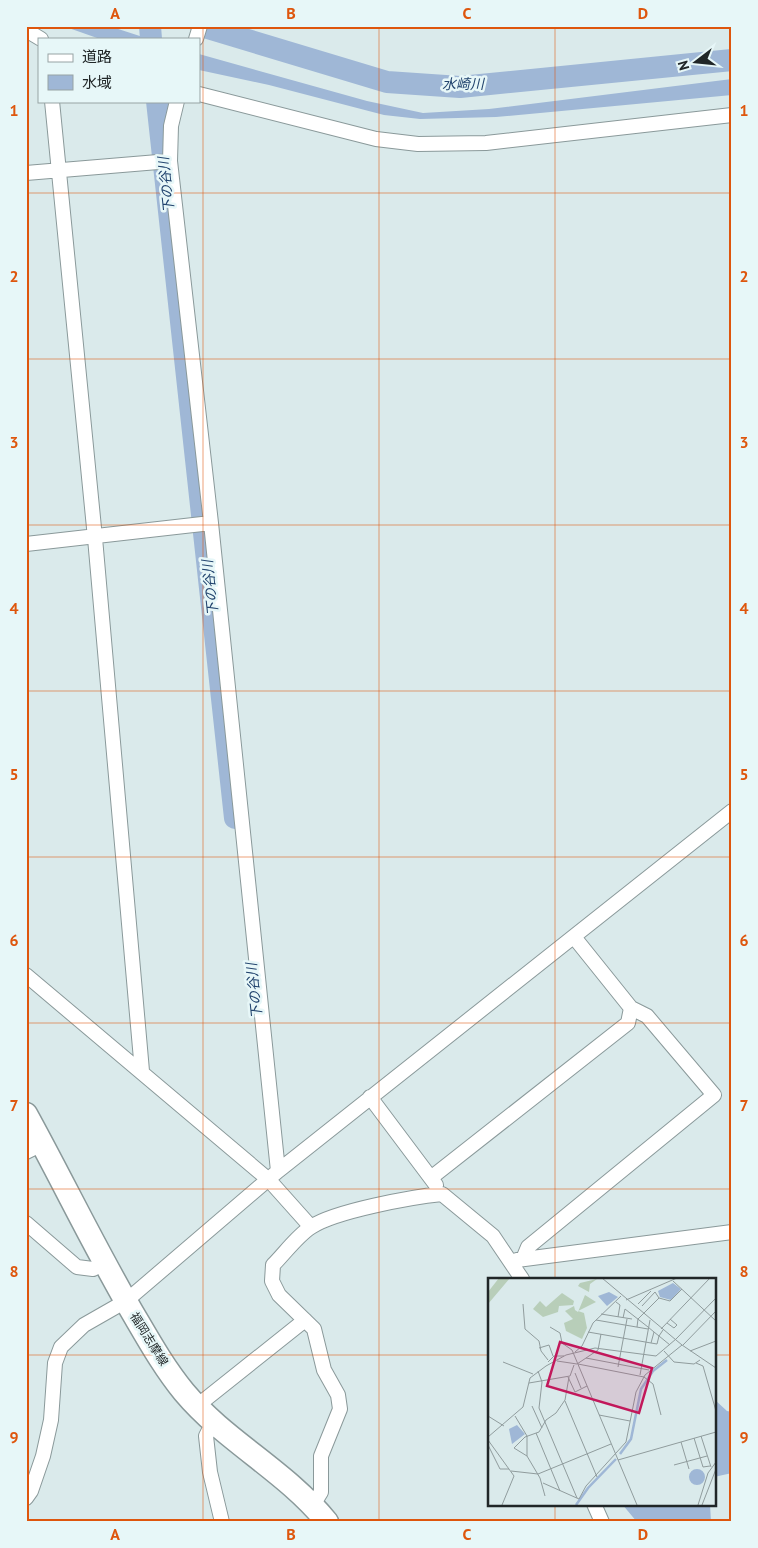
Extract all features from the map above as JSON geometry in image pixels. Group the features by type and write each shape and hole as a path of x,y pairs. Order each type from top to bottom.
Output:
{"main road":[{"name":"福岡志摩線","path":"26,1114 34,1148 105,1263 160,1358 197,1406 213,1422 282,1476 320,1513"}],"street":[{"path":"196,38 200,26"},
{"path":"26,30 39,38"},
{"path":"200,94 376,139 418,144 486,143 732,115"},
{"path":"52,102 96,538 142,1071"},
{"path":"177,102 165,162 211,524 273,1175"},
{"path":"26,173 165,162"},
{"path":"26,544 96,538 211,524"},
{"path":"26,1498 31,1491 43,1456 50,1420 55,1363 61,1347 84,1325 126,1301 273,1175 732,811"},
{"path":"523,1259 528,1247 714,1095 647,1016 631,1008 574,937"},
{"path":"26,975 142,1071 273,1175 311,1227"},
{"path":"432,1177 628,1023 631,1008"},
{"path":"370,1097 432,1177 442,1194 493,1236 521,1278"},
{"path":"320,1513 321,1456 340,1410 338,1396 324,1370 314,1328 279,1295 272,1281 273,1265 311,1227 329,1218 404,1199 442,1194"},
{"path":"26,1223 77,1267 93,1269 105,1263"},
{"path":"509,1260 732,1232"},
{"path":"197,1406 305,1320"},
{"path":"213,1422 206,1436 210,1472 222,1522"},
{"path":"595,1506 602,1522"}],"water":[{"path":"63,26 109,26 146,38 97,38"},
{"path":"200,54 367,101 423,113 489,109 732,79 732,95 496,117 420,119 384,115 269,85 200,70"},
{"path":"716,1401 727,1411 732,1412 732,1473 716,1477"},
{"path":"624,1506 710,1506 711,1522 637,1522"}],"waterway":[{"name":"下の谷川","path":"150,26 151,38"},
{"name":"水崎川","path":"201,26 387,82 460,87 732,60"},
{"name":"下の谷川","path":"157,102 235,818"}]}
